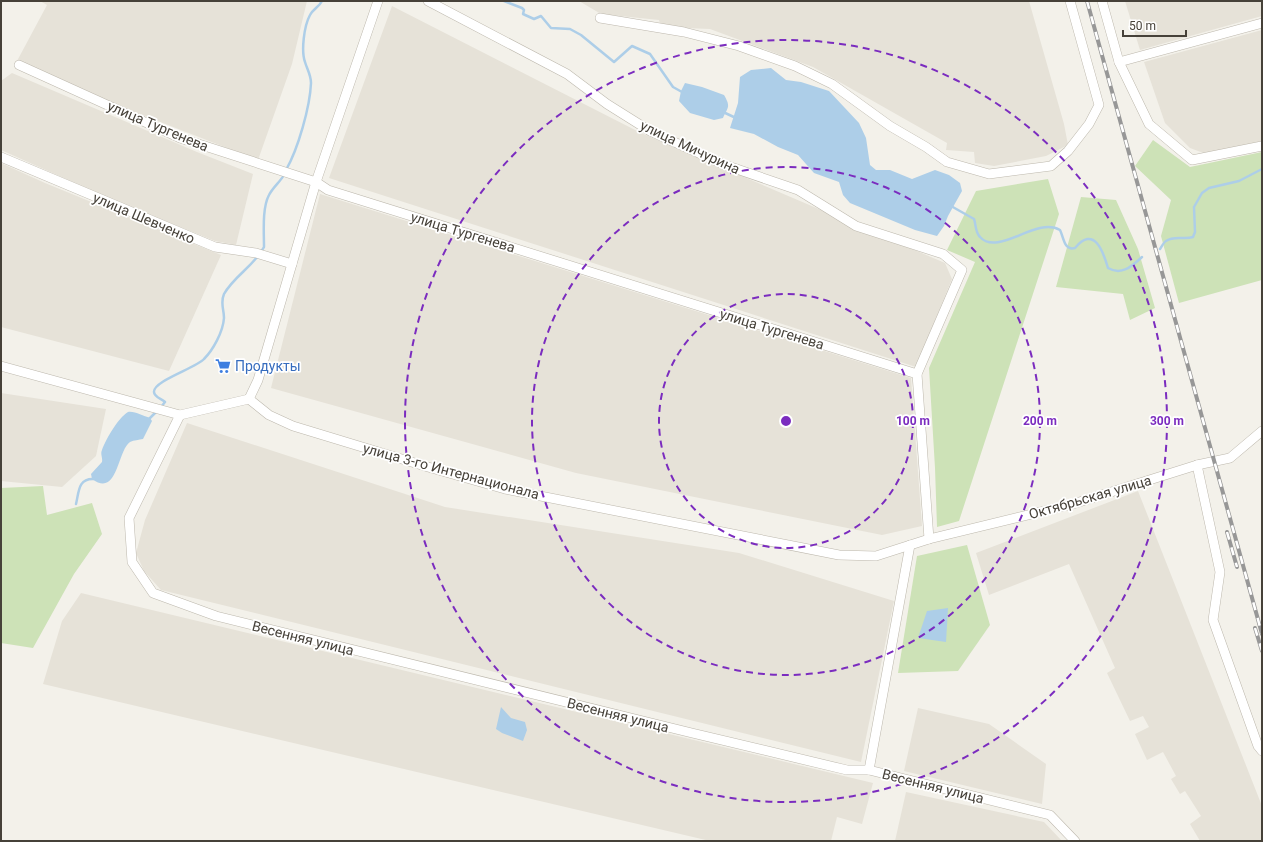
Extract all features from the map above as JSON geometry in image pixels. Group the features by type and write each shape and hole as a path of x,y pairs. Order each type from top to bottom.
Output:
{"street":[{"path":"1,366 180,415 249,399 258,380 316,182 378,1"},
{"name":"улица Мичурина","path":"428,1 567,74 607,104 650,131 726,165 798,190 856,226 943,254 962,270 917,374"},
{"path":"600,18 684,32 739,46 795,66 832,84 890,126 926,147 947,162 989,174 1051,166 1068,151 1089,124 1099,105 1070,1"},
{"path":"1102,1 1119,62 1149,124 1192,160 1262,146"},
{"path":"1119,62 1262,23"},
{"name":"улица Тургенева","path":"19,65 180,138 316,182 328,190 917,374"},
{"name":"улица Шевченко","path":"1,157 215,247 256,252 292,264"},
{"path":"917,374 929,539"},
{"name":"улица 3-го Интернационала","path":"249,399 269,415 293,426 505,489 839,555 876,556 929,539 982,527"},
{"name":"Весенняя улица","path":"180,415 129,518 132,562 152,593 216,616 692,734 847,770 869,770 1050,815 1075,841"},
{"name":"Октябрьская улица","path":"982,527 1073,504 1197,466 1230,458 1262,431"},
{"path":"1197,466 1220,572 1213,620 1258,746 1262,751"},
{"path":"869,770 910,545"}],"shaded area":[{"path":"40,1 307,1 292,64 258,160 73,88 17,61 47,5"},
{"path":"579,1 1029,1 1064,124 1068,145 1046,156 994,166 975,163 974,152 946,150 947,143 813,67 710,29 661,27 659,20 601,14"},
{"path":"1125,1 1262,1 1262,16 1140,50"},
{"path":"392,6 641,133 945,263 952,279 916,367 329,178"},
{"path":"1262,30 1262,141 1206,154 1190,148 1165,123 1144,62"},
{"path":"12,73 197,152 253,174 236,245 215,241 113,200 1,150 1,81"},
{"path":"1,163 45,183 221,255 169,371 1,327"},
{"path":"320,194 911,378 922,526 882,535 576,473 271,388"},
{"path":"1,393 106,409 96,456 62,487 1,481"},
{"path":"187,423 445,507 739,553 894,601 861,762 161,590 144,571 136,553 145,520"},
{"path":"1138,491 1262,806 1262,841 1200,841 1190,824 1201,816 1185,791 1180,794 1171,779 1176,776 1163,752 1147,760 1135,734 1149,727 1143,716 1130,721 1107,673 1115,668 1069,564 989,595 976,553"},
{"path":"81,593 873,783 862,824 837,817 831,841 710,841 43,684 62,621"},
{"path":"918,708 989,724 1046,764 1042,804 904,771"},
{"path":"906,792 1044,822 1062,841 895,841"}],"green space":[{"path":"1153,140 1190,167 1262,152 1262,280 1179,303 1161,236 1171,200 1135,166"},
{"path":"1048,179 1059,214 959,521 937,527 929,368 975,262 947,250 976,191"},
{"path":"1081,197 1116,200 1138,249 1155,308 1130,320 1123,294 1056,287"},
{"path":"43,486 47,515 92,503 102,534 74,574 33,648 1,643 1,488"},
{"path":"967,545 990,625 958,671 898,673 917,556"}],"water":[{"path":"771,68 786,80 801,82 829,91 859,123 866,138 870,165 876,170 890,170 912,179 935,170 949,175 960,183 962,191 944,226 937,236 915,230 850,203 843,195 839,182 814,173 798,155 778,147 754,134 730,128 738,103 740,77 751,70"},
{"path":"685,83 724,95 728,102 728,107 723,118 714,120 690,113 679,101 681,91"},
{"path":"128,412 150,418 152,421 143,439 130,442 122,454 112,478 107,482 101,483 92,479 91,474 102,462 101,452 109,435 120,419"},
{"path":"948,608 946,642 918,638 927,611"},
{"path":"501,707 511,718 525,722 527,730 523,741 502,733 496,729"}],"waterway":[{"path":"286,170 299,140 306,116 310,93 311,80 303,52 305,32 310,15 322,1"},
{"path":"504,1 522,8 524,10 523,14 534,19 541,16 551,28 570,29 581,35 614,62 632,46 650,54 673,87 682,92"},
{"path":"723,112 736,118"},
{"path":"1160,249 1164,242 1169,239 1193,237 1195,232 1194,207 1202,193 1209,188 1239,181 1262,169"},
{"path":"161,407 165,402 154,394 160,383 200,363 214,346 222,329 224,318 222,300 224,294 233,282 255,260 264,247 265,206 271,192 284,175"},
{"path":"951,206 974,219 978,235 988,242 1007,240 1029,231 1051,227 1060,230 1066,246 1069,248 1075,248 1087,239 1097,243 1108,268 1113,270 1118,271 1126,269 1142,257"},
{"path":"148,420 157,411"},
{"path":"76,504 82,483 89,479 94,479"}],"railway":[{"path":"1087,1 1262,634"},
{"path":"1227,532 1237,567"},
{"path":"1255,628 1262,651"}],"place":[{"name":"Продукты","path":"223,366"}]}
